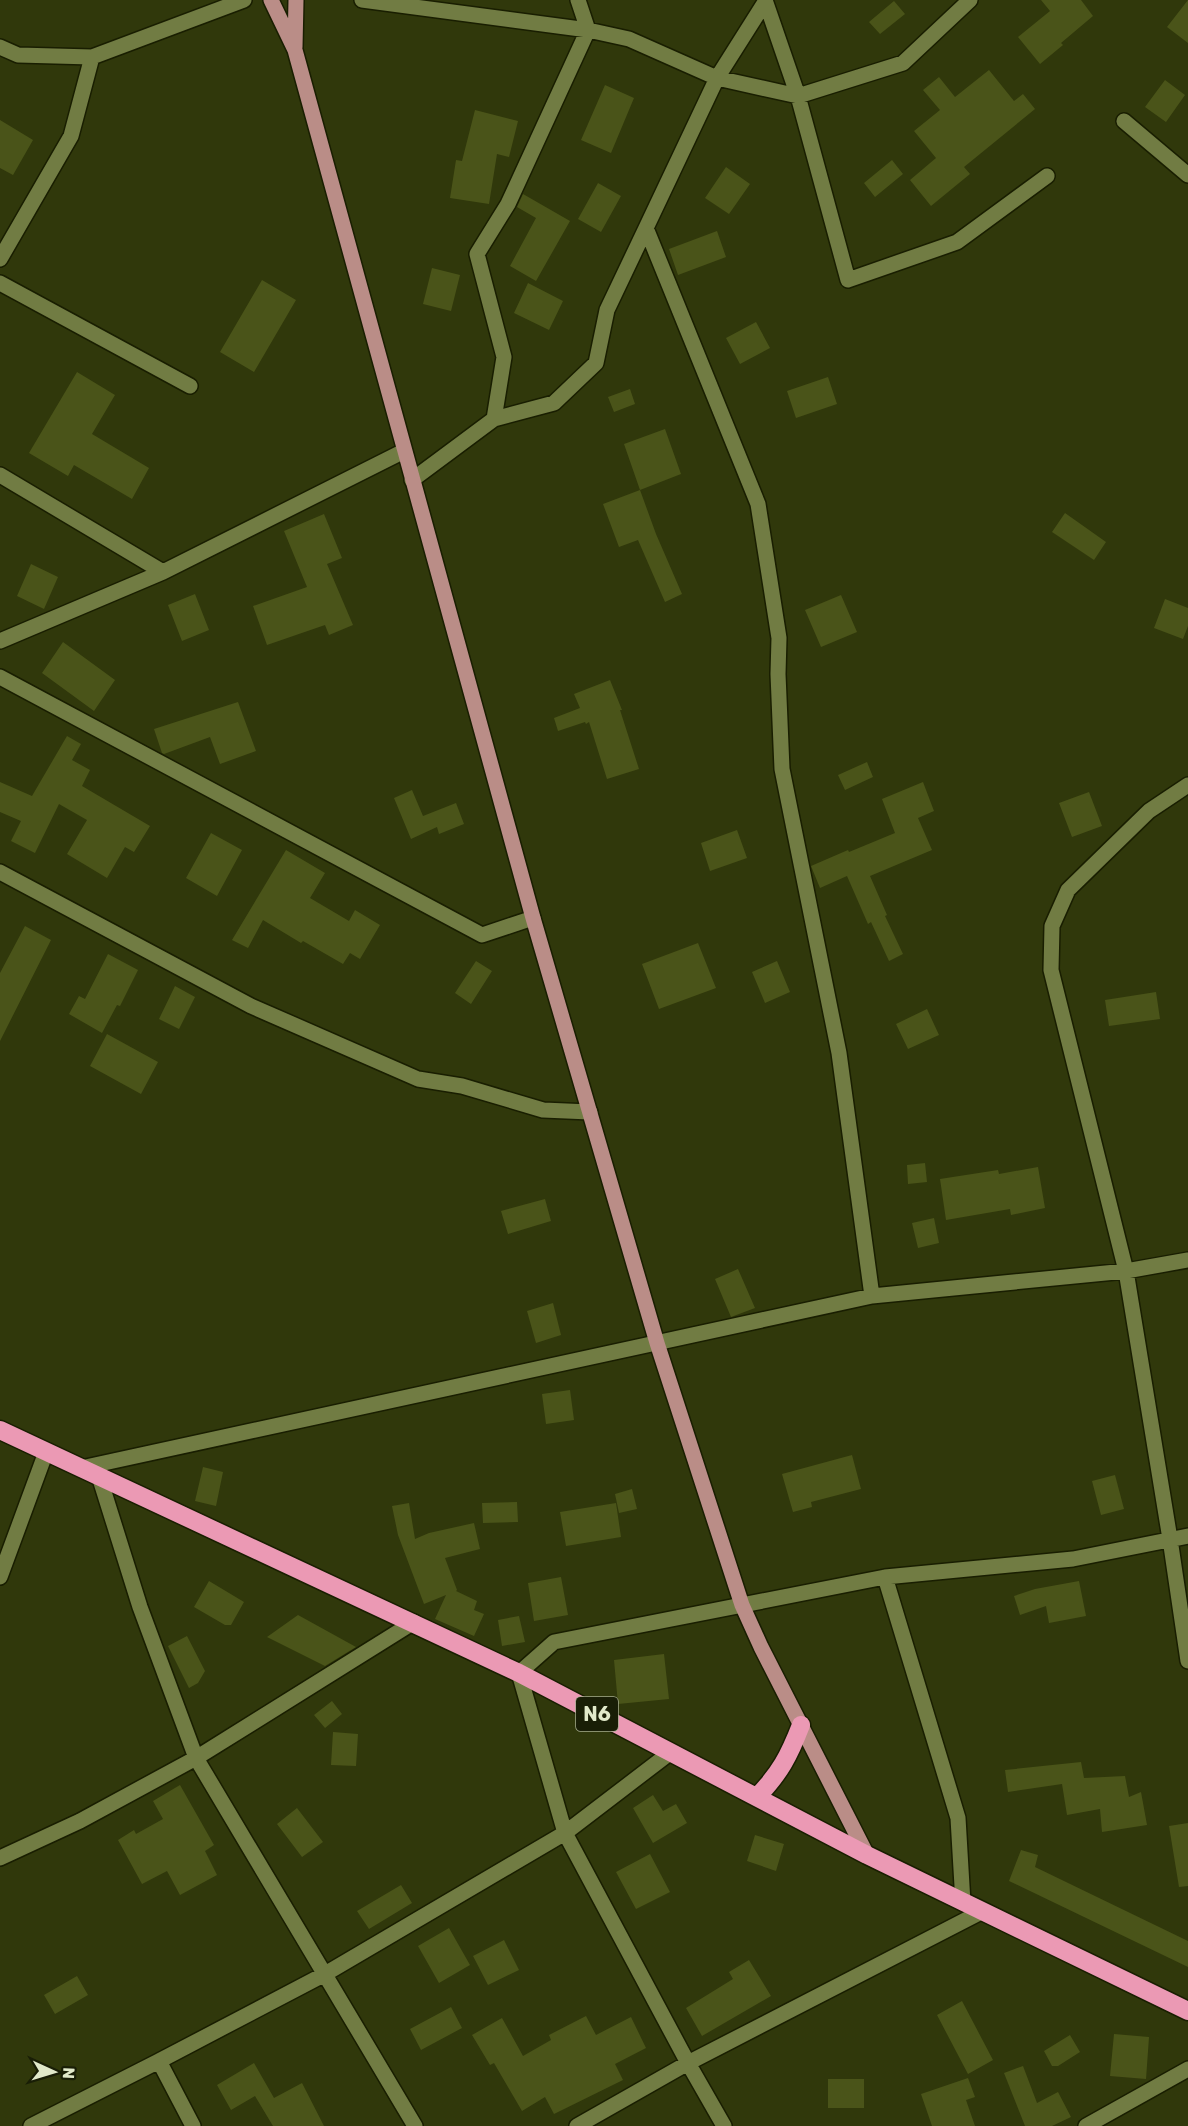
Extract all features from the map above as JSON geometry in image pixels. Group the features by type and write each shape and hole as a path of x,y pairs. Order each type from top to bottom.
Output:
{"highway":[{"name":"N6","path":"0,1430 519,1673 867,1855 1188,2011"},
{"path":"756,1797 776,1777 801,1725"}],"main road":[{"path":"271,0 295,50 533,918 657,1343 742,1605 867,1855"},
{"path":"295,50 296,0"}],"street":[{"path":"0,47 18,55 92,57 244,0"},
{"path":"362,0 588,30 629,39 717,78 798,96 903,63 970,0"},
{"path":"494,419 504,357 477,254 508,204 588,30 579,0"},
{"path":"765,1 798,96 848,280 957,242 1047,176"},
{"path":"412,480 494,419 554,403 596,363 608,310 646,228 717,78 765,1"},
{"path":"0,259 72,136 92,57"},
{"path":"1124,121 1188,175"},
{"path":"646,228 758,504 779,638 778,674 782,770 839,1053 872,1296"},
{"path":"0,283 190,386"},
{"path":"0,641 163,572 404,451"},
{"path":"0,475 163,572"},
{"path":"0,677 482,935 533,918"},
{"path":"1188,785 1149,811 1068,890 1052,926 1051,970 1126,1271 1188,1661"},
{"path":"0,872 243,1002 418,1079 462,1086 543,1110 590,1112"},
{"path":"81,1467 872,1296 1126,1271 1188,1260"},
{"path":"0,1577 46,1452"},
{"path":"99,1476 140,1607 196,1758 415,2126"},
{"path":"724,2126 564,1833 519,1673 554,1642 885,1577 1073,1559 1188,1536"},
{"path":"885,1577 958,1818 963,1903"},
{"path":"0,1858 80,1821 196,1758 414,1622"},
{"path":"31,2126 325,1974 564,1833 671,1752"},
{"path":"577,2126 688,2063 981,1912"},
{"path":"159,2061 193,2126"},
{"path":"1086,2126 1188,2068"}],"building":[{"path":"1041,0 1081,0 1093,16 1040,64 1018,37 1050,11"},
{"path":"1188,0 1188,43 1167,27"},
{"path":"894,1 905,14 880,34 869,22"},
{"path":"989,70 1014,101 1023,94 1035,109 964,167 970,174 931,206 910,180 936,158 914,131 940,110 923,90 939,77 955,97"},
{"path":"1165,80 1185,95 1166,122 1145,107"},
{"path":"605,85 634,98 611,153 581,140"},
{"path":"475,110 518,121 509,157 497,154 489,204 450,198 456,160 462,161"},
{"path":"0,120 33,140 13,175 0,168"},
{"path":"892,160 903,174 875,197 864,183"},
{"path":"726,167 750,184 729,214 705,198"},
{"path":"598,183 621,196 601,232 578,219"},
{"path":"523,194 570,221 536,281 510,266 536,218 517,207"},
{"path":"717,231 726,257 678,275 669,249"},
{"path":"432,268 460,275 451,311 423,304"},
{"path":"262,280 296,300 254,372 220,352"},
{"path":"528,283 563,301 549,330 514,313"},
{"path":"756,322 770,348 740,364 726,338"},
{"path":"77,372 115,395 92,434 149,468 132,499 74,465 68,476 29,453"},
{"path":"828,377 837,404 796,418 787,391"},
{"path":"630,389 635,404 614,412 608,397"},
{"path":"665,429 681,474 640,490 624,444"},
{"path":"640,490 682,594 665,602 638,540 619,547 603,504"},
{"path":"1065,513 1106,542 1094,560 1052,532"},
{"path":"324,514 342,558 327,564 353,625 329,635 325,625 267,645 253,606 307,587 284,531"},
{"path":"31,564 58,577 44,609 17,596"},
{"path":"195,594 209,630 182,641 168,605"},
{"path":"841,595 857,632 821,647 805,610"},
{"path":"1165,599 1188,608 1188,626 1183,639 1154,628"},
{"path":"63,642 115,680 94,711 42,673"},
{"path":"610,680 622,710 620,710 639,769 607,779 589,722 558,731 554,718 580,708 574,694"},
{"path":"238,702 256,751 220,764 210,737 162,753 154,729"},
{"path":"67,736 81,744 72,760 90,770 82,786 150,826 134,852 125,847 107,878 67,854 87,820 59,804 35,853 11,841 21,821 0,812 0,782 32,796"},
{"path":"867,762 873,777 845,790 838,775"},
{"path":"923,782 934,811 918,818 932,850 870,876 903,954 889,961 871,922 868,924 847,876 820,888 811,866 895,833 882,799"},
{"path":"412,790 423,816 456,803 464,824 439,834 437,827 411,839 394,798"},
{"path":"1089,792 1102,826 1072,837 1059,803"},
{"path":"737,830 747,858 710,871 701,843"},
{"path":"211,833 242,850 217,896 186,878"},
{"path":"286,850 325,873 310,898 349,921 355,910 380,925 360,959 350,953 343,964 303,941 301,943 263,920 248,948 232,940"},
{"path":"25,926 51,940 0,1041 0,973"},
{"path":"698,943 716,988 659,1009 642,964"},
{"path":"108,954 138,970 120,1006 117,1005 102,1033 69,1014 79,996 85,999"},
{"path":"476,961 492,971 471,1004 455,993"},
{"path":"777,961 790,992 765,1003 752,972"},
{"path":"175,986 195,997 179,1029 159,1019"},
{"path":"1156,992 1160,1019 1109,1026 1105,1000"},
{"path":"927,1009 939,1035 908,1049 896,1024"},
{"path":"107,1034 158,1062 141,1094 90,1066"},
{"path":"925,1163 927,1182 908,1184 907,1165"},
{"path":"1038,1167 1045,1208 1011,1215 1010,1209 946,1220 940,1179 998,1170 999,1174"},
{"path":"545,1199 551,1221 508,1234 501,1211"},
{"path":"934,1218 939,1243 918,1248 912,1223"},
{"path":"738,1269 755,1308 731,1317 715,1279"},
{"path":"553,1303 561,1335 536,1343 527,1311"},
{"path":"570,1390 574,1420 546,1424 542,1394"},
{"path":"852,1455 861,1489 811,1502 812,1507 793,1512 782,1474"},
{"path":"203,1467 223,1472 216,1506 195,1501"},
{"path":"1115,1475 1124,1509 1101,1515 1092,1481"},
{"path":"632,1489 637,1509 619,1513 615,1494"},
{"path":"517,1502 518,1522 483,1523 482,1503"},
{"path":"409,1503 415,1539 429,1533 474,1523 480,1549 445,1558 456,1591 477,1601 474,1610 484,1614 474,1636 435,1619 446,1595 424,1604 398,1535 392,1506"},
{"path":"616,1503 621,1537 566,1546 560,1512"},
{"path":"561,1577 568,1615 534,1621 528,1583"},
{"path":"209,1581 244,1602 231,1625 225,1625 194,1607"},
{"path":"1079,1581 1086,1616 1049,1623 1046,1606 1020,1615 1014,1596 1035,1589"},
{"path":"298,1615 356,1647 325,1666 267,1637"},
{"path":"519,1616 525,1642 502,1646 498,1620"},
{"path":"187,1636 205,1671 198,1683 189,1688 168,1646"},
{"path":"664,1654 669,1699 618,1704 614,1660"},
{"path":"332,1701 342,1714 325,1728 314,1715"},
{"path":"333,1732 358,1734 356,1766 331,1765"},
{"path":"1081,1762 1084,1778 1125,1776 1129,1797 1141,1792 1147,1825 1102,1832 1100,1809 1067,1815 1062,1784 1008,1792 1005,1770"},
{"path":"180,1785 214,1845 205,1851 217,1875 180,1895 167,1871 142,1884 118,1840 134,1830 136,1834 163,1819 153,1801"},
{"path":"653,1795 663,1811 676,1804 687,1823 653,1843 633,1808"},
{"path":"297,1808 323,1842 302,1857 277,1824"},
{"path":"1188,1823 1188,1886 1179,1887 1169,1826"},
{"path":"755,1835 784,1844 776,1871 747,1861"},
{"path":"1021,1850 1038,1855 1035,1867 1188,1941 1188,1967 1009,1881"},
{"path":"650,1854 670,1892 636,1909 616,1872"},
{"path":"401,1885 412,1903 369,1929 357,1911"},
{"path":"449,1928 470,1965 439,1983 418,1946"},
{"path":"504,1940 519,1970 488,1985 473,1956"},
{"path":"749,1960 771,1996 702,2036 686,2008 733,1979 729,1972"},
{"path":"77,1976 88,1995 55,2014 44,1995"},
{"path":"962,2001 993,2060 968,2074 937,2015"},
{"path":"451,2007 462,2028 421,2050 410,2029"},
{"path":"586,2016 596,2035 631,2017 646,2048 615,2064 623,2080 554,2114 545,2097 522,2111 494,2063 490,2065 472,2035 502,2018 523,2056 551,2040 549,2035"},
{"path":"1114,2034 1149,2037 1146,2079 1110,2076"},
{"path":"1070,2035 1080,2052 1058,2066 1052,2066 1044,2051"},
{"path":"254,2063 274,2098 302,2083 324,2126 273,2126 255,2096 231,2110 217,2085"},
{"path":"1023,2066 1037,2103 1058,2092 1071,2117 1052,2126 1025,2126 1004,2073"},
{"path":"968,2078 975,2097 966,2100 975,2126 932,2126 921,2094"},
{"path":"828,2079 864,2079 864,2108 828,2108"}]}
